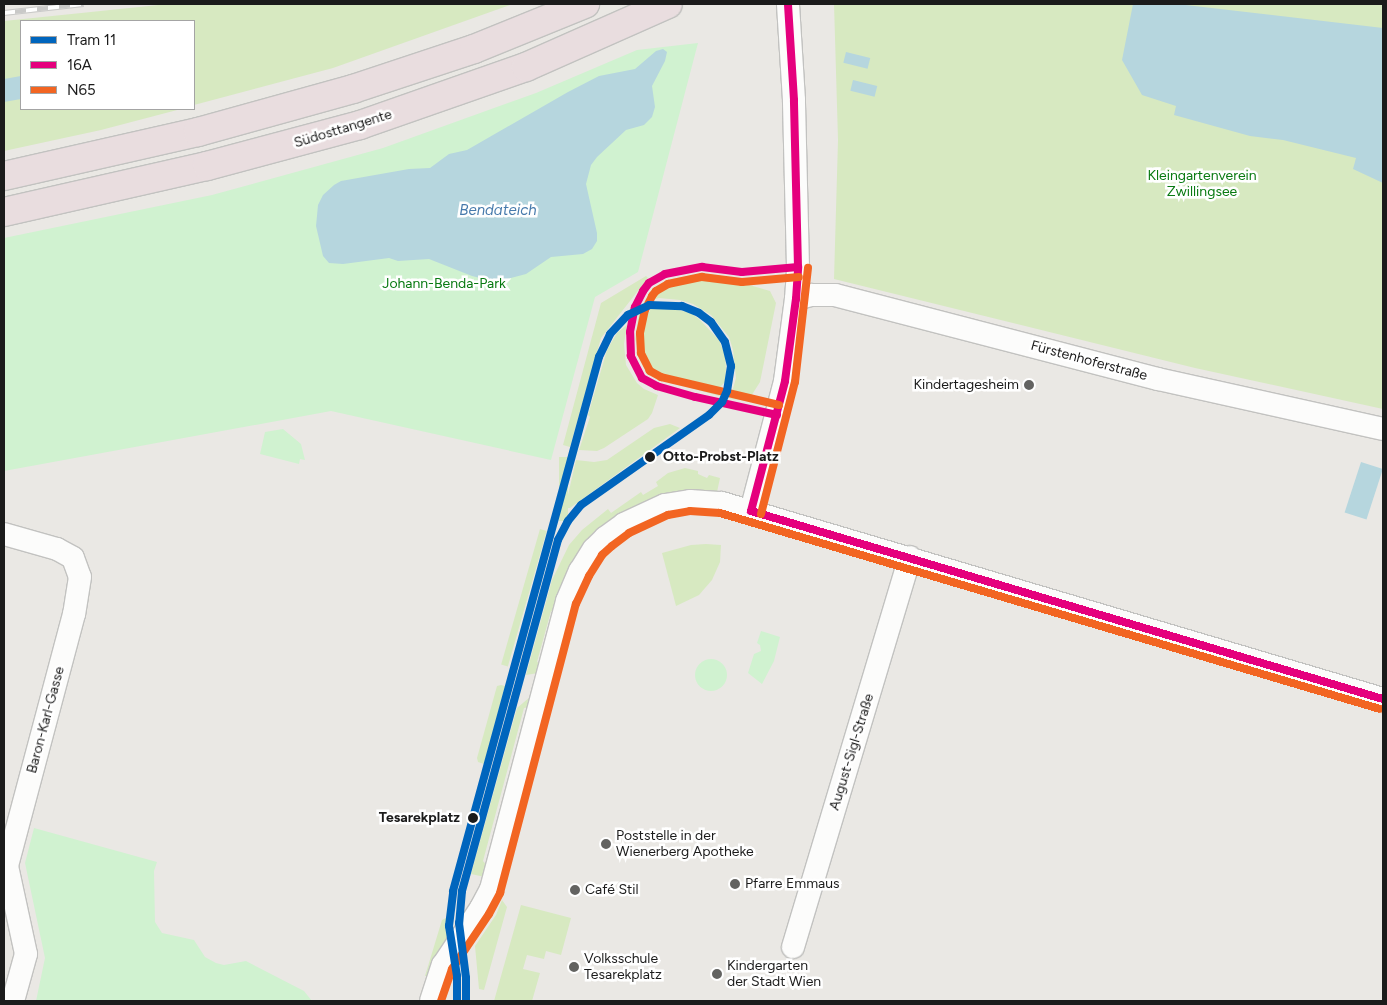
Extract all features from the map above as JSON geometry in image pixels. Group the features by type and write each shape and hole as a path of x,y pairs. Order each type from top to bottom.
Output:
{"highway":[{"path":"4,176 198,132 371,84 514,34 585,4"},
{"name":"Südosttangente","path":"4,212 207,166 368,122 526,67 668,4"}],"street":[{"path":"750,511 785,381 796,299 798,267 794,100 788,4"},
{"name":"Fürstenhoferstraße","path":"796,299 811,295 835,295 1158,379 1383,429"},
{"path":"431,1001 443,966 484,904 491,889 567,601 586,561 606,538 624,524 664,505 690,501 714,502 750,511 1383,699"},
{"name":"Baron-Karl-Gasse","path":"4,534 57,549 73,558 80,577 74,614 7,866 26,954 13,1001"},
{"name":"August-Sigl-Straße","path":"793,947 910,557"}],"green space":[{"path":"168,4 513,4 333,68 195,105 195,20 20,20 20,110 177,110 101,130 4,151 4,21"},
{"name":"Kleingartenverein Zwillingsee","path":"834,4 1383,4 1383,409 1195,368 834,279 838,140"},
{"name":"Johann-Benda-Park","path":"698,43 638,272 595,297 551,460 331,411 4,471 4,238 212,195 383,148 536,93 637,50"},
{"path":"701,274 714,275 770,291 776,303 760,382 748,401 730,399 736,378 733,350 729,337 711,315 693,304 680,300 659,298 644,302 653,290 662,283 671,279"},
{"path":"646,276 648,278 601,338 570,447 563,445 601,303"},
{"path":"671,308 691,313 719,340 725,355 726,369 725,382 721,386 723,389 719,396 663,380 648,369 641,360 635,339 639,313 647,310 650,312 650,309"},
{"path":"627,325 624,344 626,365 637,383 644,389 658,395 652,413 648,419 604,448 597,451 579,450 590,417 588,415 607,350 617,333"},
{"path":"670,424 680,428 570,508 565,508 576,460 594,462 607,460 654,428"},
{"path":"283,429 301,444 305,460 300,459 299,464 260,454 265,432"},
{"path":"559,457 568,457 568,521 559,521"},
{"path":"685,468 698,471 698,474 707,478 709,475 720,478 717,492 636,506 556,611 551,611 537,662 542,664 538,673 526,675 552,580 569,545 582,530 608,509 611,513 641,492 643,495 658,486 656,482 668,473"},
{"path":"540,529 547,531 508,666 501,665"},
{"path":"691,545 721,545 720,562 712,580 699,595 676,606 662,553"},
{"path":"761,631 780,637 774,661 762,684 748,673 754,654 761,651 760,645 757,643"},
{"path":"711,659 722,664 727,675 722,686 711,691 700,686 695,675 700,664"},
{"path":"497,686 505,686 484,764 478,762 477,758"},
{"path":"530,697 530,707 524,708 483,861 487,866 485,877 471,874 517,708"},
{"path":"34,828 157,862 154,871 155,922 162,933 194,940 205,957 216,963 224,965 246,961 304,991 312,1001 36,1001 45,958 25,863"},
{"path":"502,900 507,907 484,990 479,989 475,946 496,915"},
{"path":"521,905 571,918 561,955 546,951 544,959 527,955 523,969 540,973 532,1001 494,1001"},
{"path":"446,918 447,938 436,957 431,976 425,976 442,920"}],"water":[{"path":"1133,4 1177,4 1383,28 1383,183 1353,169 1356,158 1283,140 1250,136 1174,115 1176,106 1142,95 1122,60"},
{"name":"Bendateich","path":"663,49 667,52 665,61 652,86 655,107 652,117 644,125 626,130 591,165 586,184 597,233 597,241 592,249 583,254 551,257 526,274 496,282 472,276 429,259 398,261 389,258 343,264 329,263 323,256 316,226 318,205 323,195 334,185 341,181 409,169 430,168 449,154 467,150 599,76 635,69 656,51"},
{"path":"846,52 870,58 868,69 843,63"},
{"path":"20,76 20,99 4,102 4,79"},
{"path":"853,80 877,86 875,97 850,91"},
{"path":"1361,462 1383,469 1366,520 1345,512"}],"railway":[{"path":"4,13 83,4"}],"tram line":[{"name":"11","path":"457,1001 457,976 449,926 453,891 599,357 610,334 628,315 649,305 682,306 699,313 711,322 725,342 731,366 727,391 722,402 709,415 581,505 568,521 558,540 462,891 459,923 466,978 466,1001"}],"transit line":[{"name":"16A","path":"751,511 785,381 796,299 798,267 794,100 788,4"},
{"name":"16A","path":"777,415 695,397 657,386 642,378 631,356 630,332 635,307 643,291 649,283 665,274 702,267 742,272 798,267"},
{"name":"N65","path":"761,514 795,382 808,268"},
{"name":"N65","path":"779,405 661,377 650,371 641,353 640,333 645,310 652,296 656,291 668,284 702,277 742,282 799,277"},
{"name":"N65","path":"441,1001 452,969 489,914 500,893 576,604 589,576 602,555 612,546 629,533 668,515 690,511 720,513 1380,709"},
{"name":"16A","path":"751,511 1383,699"}],"place":[{"name":"Kindertagesheim","path":"1029,385"},
{"name":"Otto-Probst-Platz","path":"650,457"},
{"name":"Tesarekplatz","path":"473,818"},
{"name":"Poststelle in der Wienerberg Apotheke","path":"606,844"},
{"name":"Pfarre Emmaus","path":"735,884"},
{"name":"Café Stil","path":"575,890"},
{"name":"Volksschule Tesarekplatz","path":"574,967"},
{"name":"Kindergarten der Stadt Wien","path":"717,974"}]}
